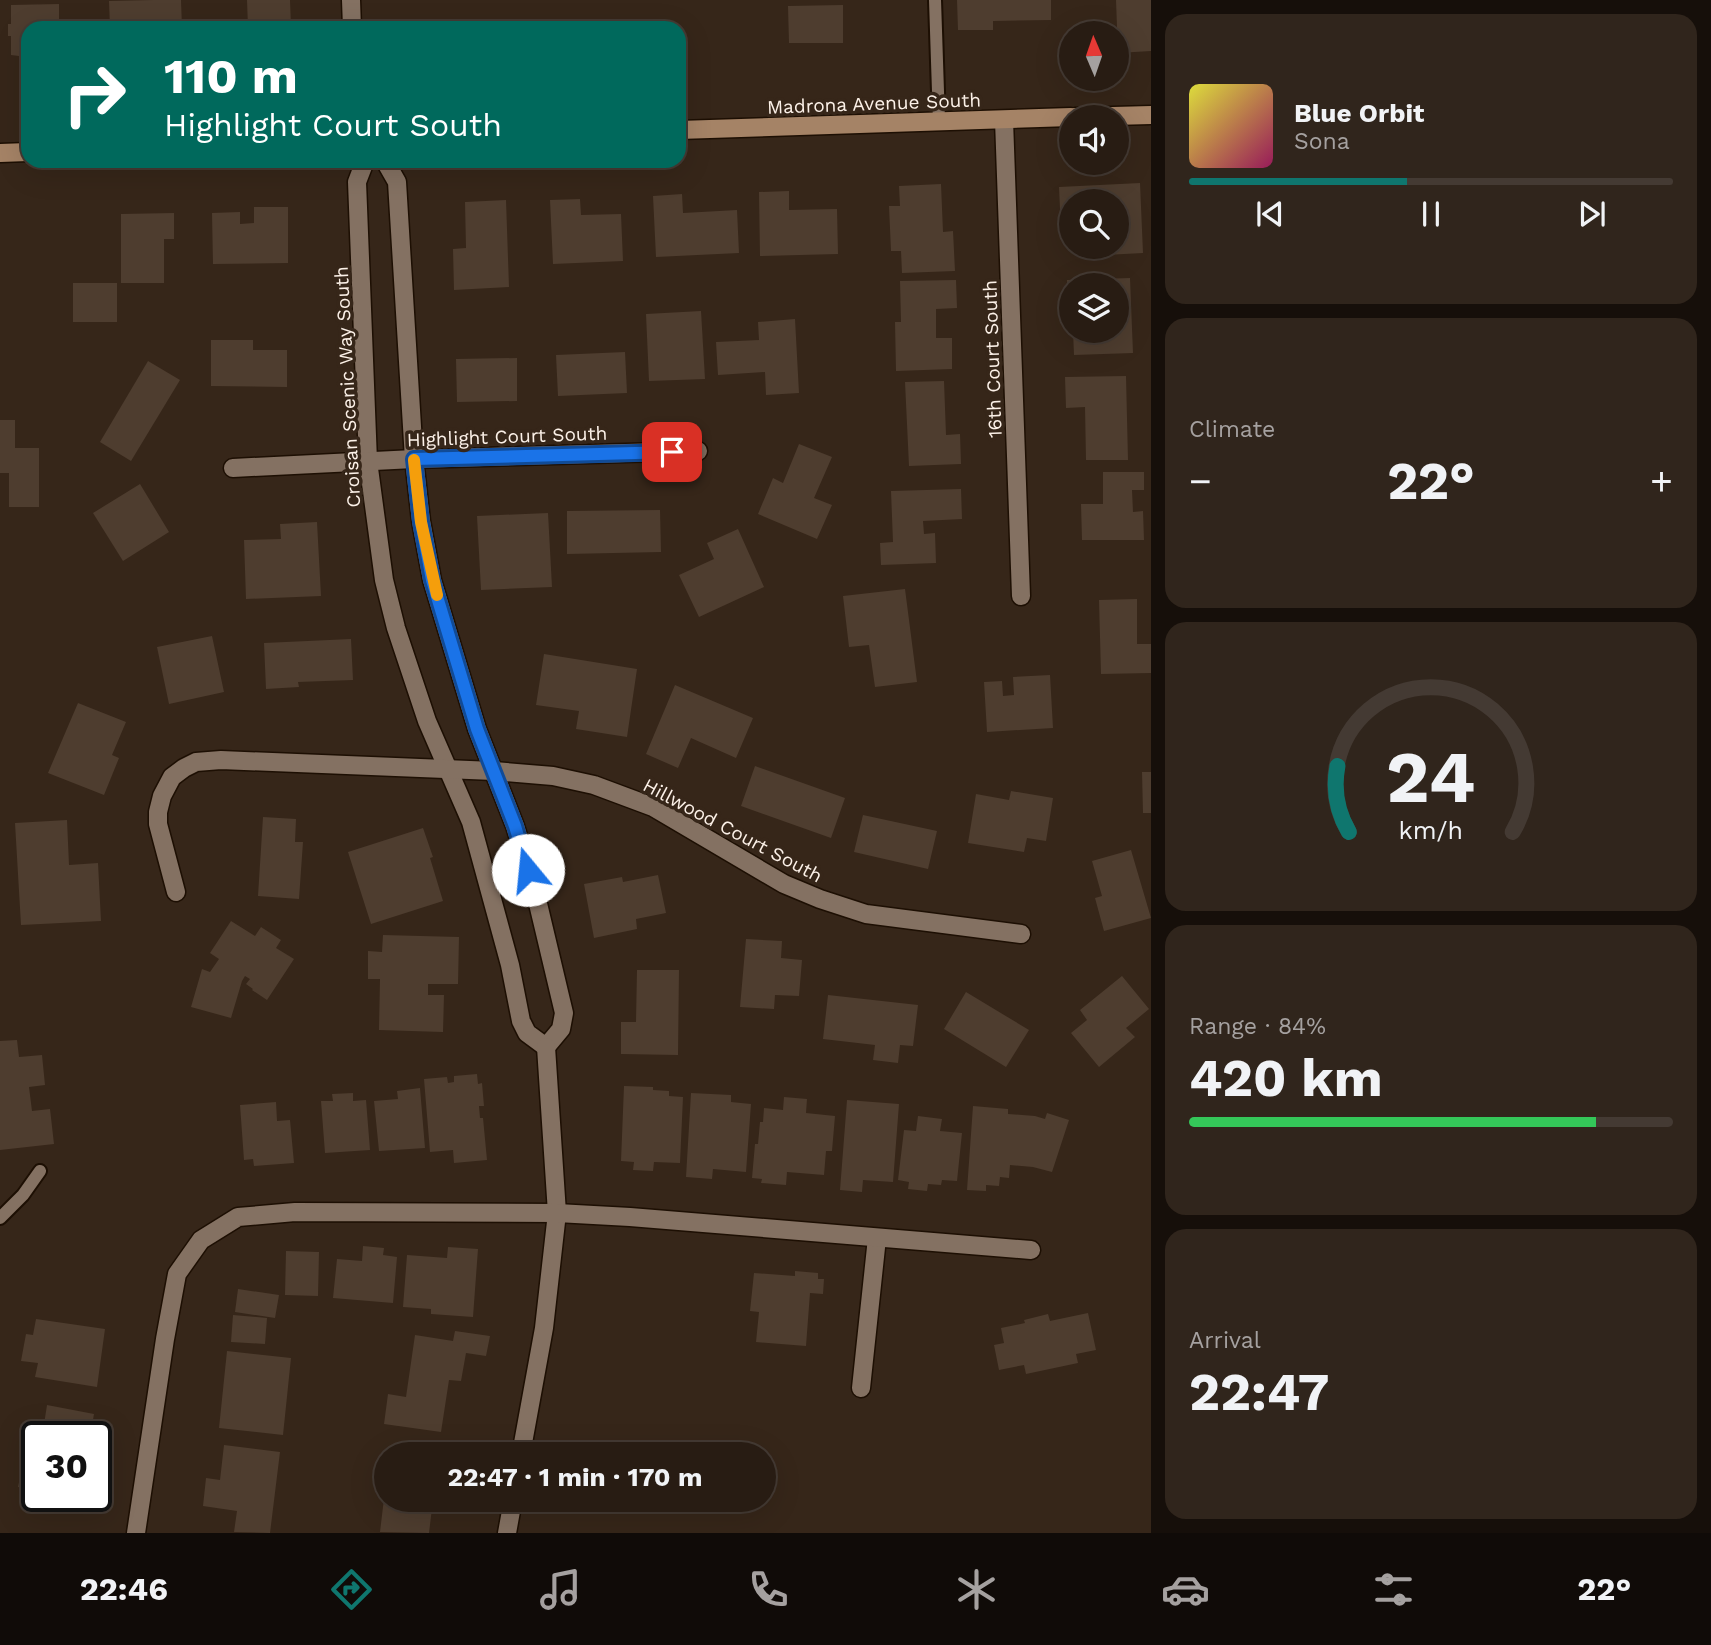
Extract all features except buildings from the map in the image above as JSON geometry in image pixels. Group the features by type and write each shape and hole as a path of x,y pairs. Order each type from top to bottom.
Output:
{"main road":[{"name":"Madrona Avenue South","path":"1129,116 1151,115"},
{"name":"Madrona Avenue South","path":"686,130 1059,118"},
{"path":"0,153 21,152"}],"street":[{"path":"351,0 352,21"},
{"name":"16th Court South","path":"1004,120 1021,596"},
{"name":"Croisan Scenic Way South","path":"362,168 357,182 368,461 384,580 396,628 427,721 471,821 510,965 521,1021 527,1033 546,1047"},
{"path":"389,168 397,182 414,459 421,522 432,580 477,729 515,826 535,891 564,1013 561,1029 546,1047 557,1213 544,1328 523,1442"},
{"name":"Highlight Court South","path":"233,468 414,459 698,451"},
{"name":"Hillwood Court South","path":"176,891 158,824 158,812 162,796 172,777 196,762 221,760 494,771 553,776 594,785 653,807 784,884 866,914 1021,934"},
{"path":"136,1533 177,1274 201,1240 238,1217 295,1212 557,1213 1031,1250"},
{"path":"861,1388 877,1238"},
{"path":"507,1533 511,1512"}],"lane":[{"path":"935,0 939,122"},
{"path":"0,1218 23,1195 40,1171"}],"slow traffic":[{"path":"414,460 421,522 437,595"}],"route":[{"path":"528,870 515,826 477,729 432,580 421,522 414,459 672,452"}]}
